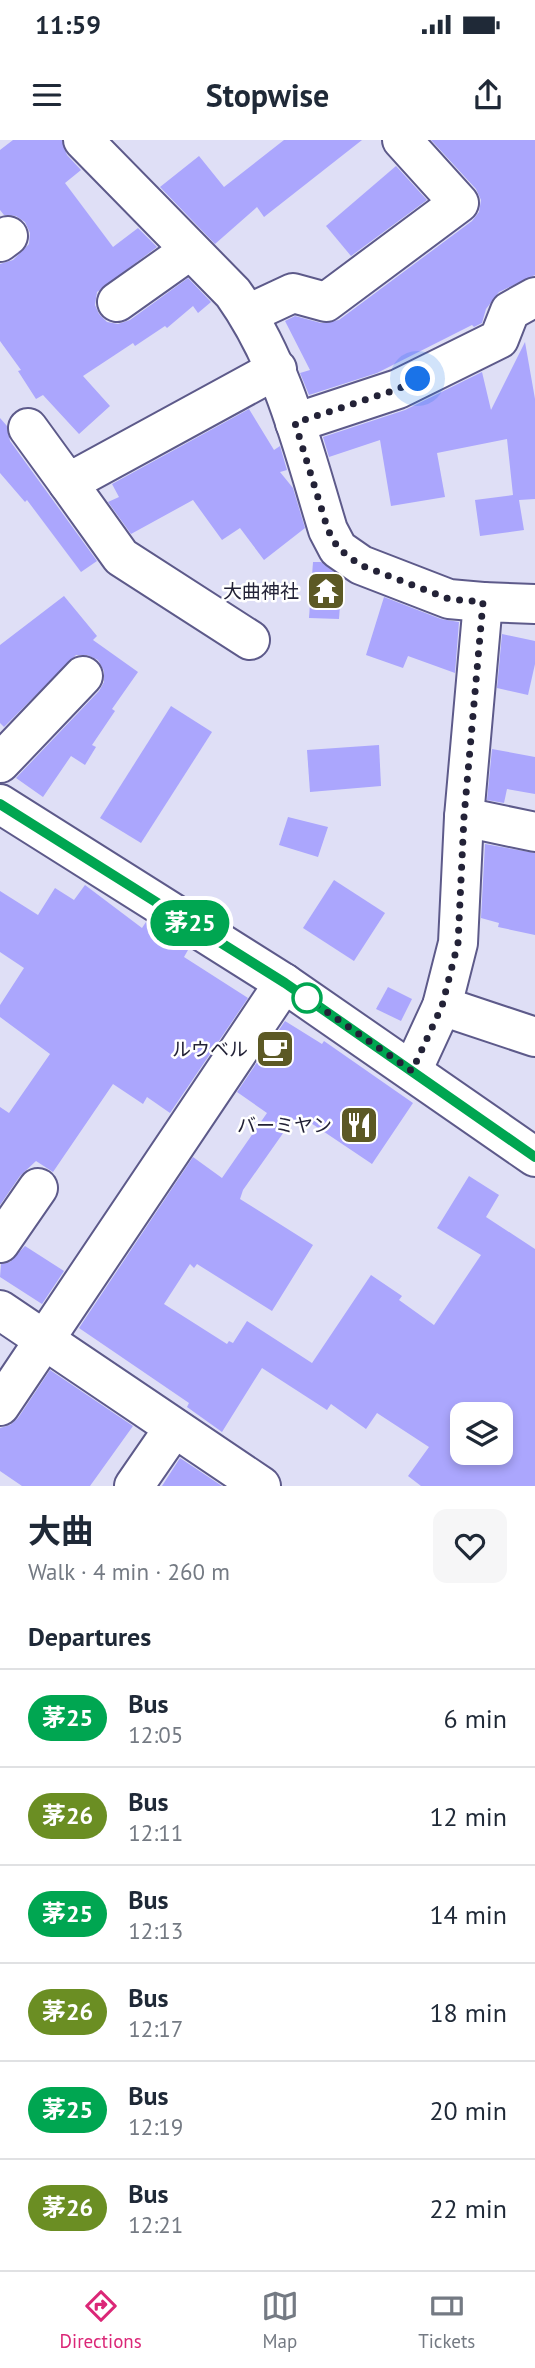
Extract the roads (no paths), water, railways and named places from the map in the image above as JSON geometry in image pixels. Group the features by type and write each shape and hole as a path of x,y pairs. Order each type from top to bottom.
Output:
{"street":[{"path":"83,140 233,293 248,314 276,369 328,530 338,548 360,565 449,599 535,604"},
{"path":"248,314 293,293 326,302 459,202 402,140"},
{"path":"117,302 189,251"},
{"path":"295,423 398,389 499,339 510,311 535,297"},
{"path":"68,483 276,369"},
{"path":"28,428 68,483 108,566 225,637"},
{"path":"412,1071 442,1006 458,943 464,817 483,602"},
{"path":"0,763 83,676"},
{"path":"0,804 285,983 535,1157"},
{"path":"464,817 535,832"},
{"path":"0,1406 285,983"},
{"path":"442,1006 535,1037"},
{"path":"0,1243 38,1188"},
{"path":"0,1310 260,1486"},
{"path":"134,1486 174,1428"}],"place":[{"name":"大曲神社","path":"326,591"},
{"name":"ルウベル","path":"275,1049"},
{"name":"バーミヤン","path":"359,1125"}]}
